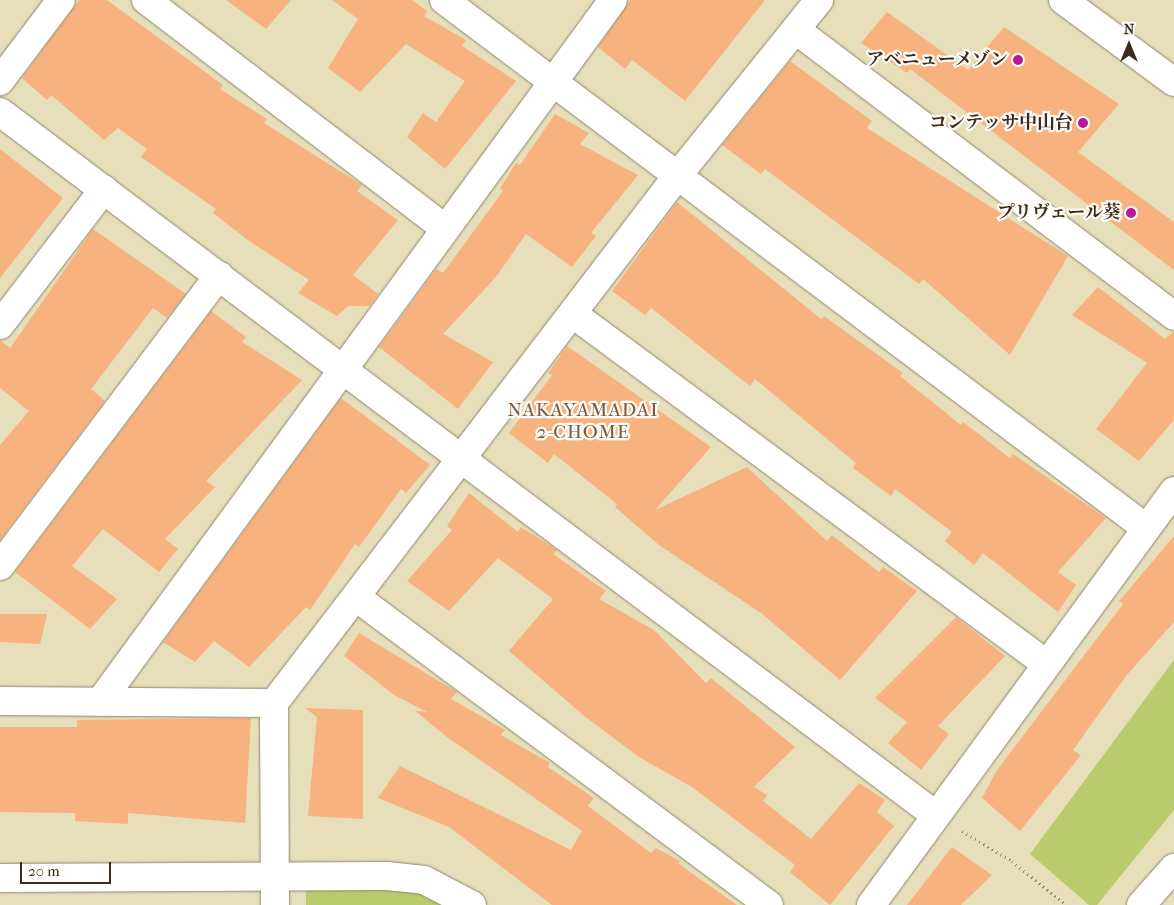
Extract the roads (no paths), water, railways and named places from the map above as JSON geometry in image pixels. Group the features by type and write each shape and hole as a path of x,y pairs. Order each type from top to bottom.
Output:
{"street":[{"path":"0,81 61,0"},
{"path":"146,0 446,229"},
{"path":"444,0 556,80 678,175 1146,528"},
{"path":"100,702 613,0"},
{"path":"275,905 274,703 678,175 819,0"},
{"path":"1063,0 1174,82"},
{"path":"796,30 1174,316"},
{"path":"0,112 464,457 934,814"},
{"path":"0,325 104,189"},
{"path":"0,566 219,275"},
{"path":"573,314 1045,663"},
{"path":"871,905 934,814 1174,490"},
{"path":"356,597 769,905"},
{"path":"0,701 274,703"},
{"path":"1141,905 1174,868"},
{"path":"0,878 274,876 424,880 472,905"}],"place":[{"name":"アベニューメゾン","path":"1018,60"},
{"name":"コンテッサ中山台","path":"1083,123"},
{"name":"プリヴェール葵","path":"1131,213"}],"district":[{"name":"NAKAYAMADAI 2-CHOME","path":"583,422"}]}
